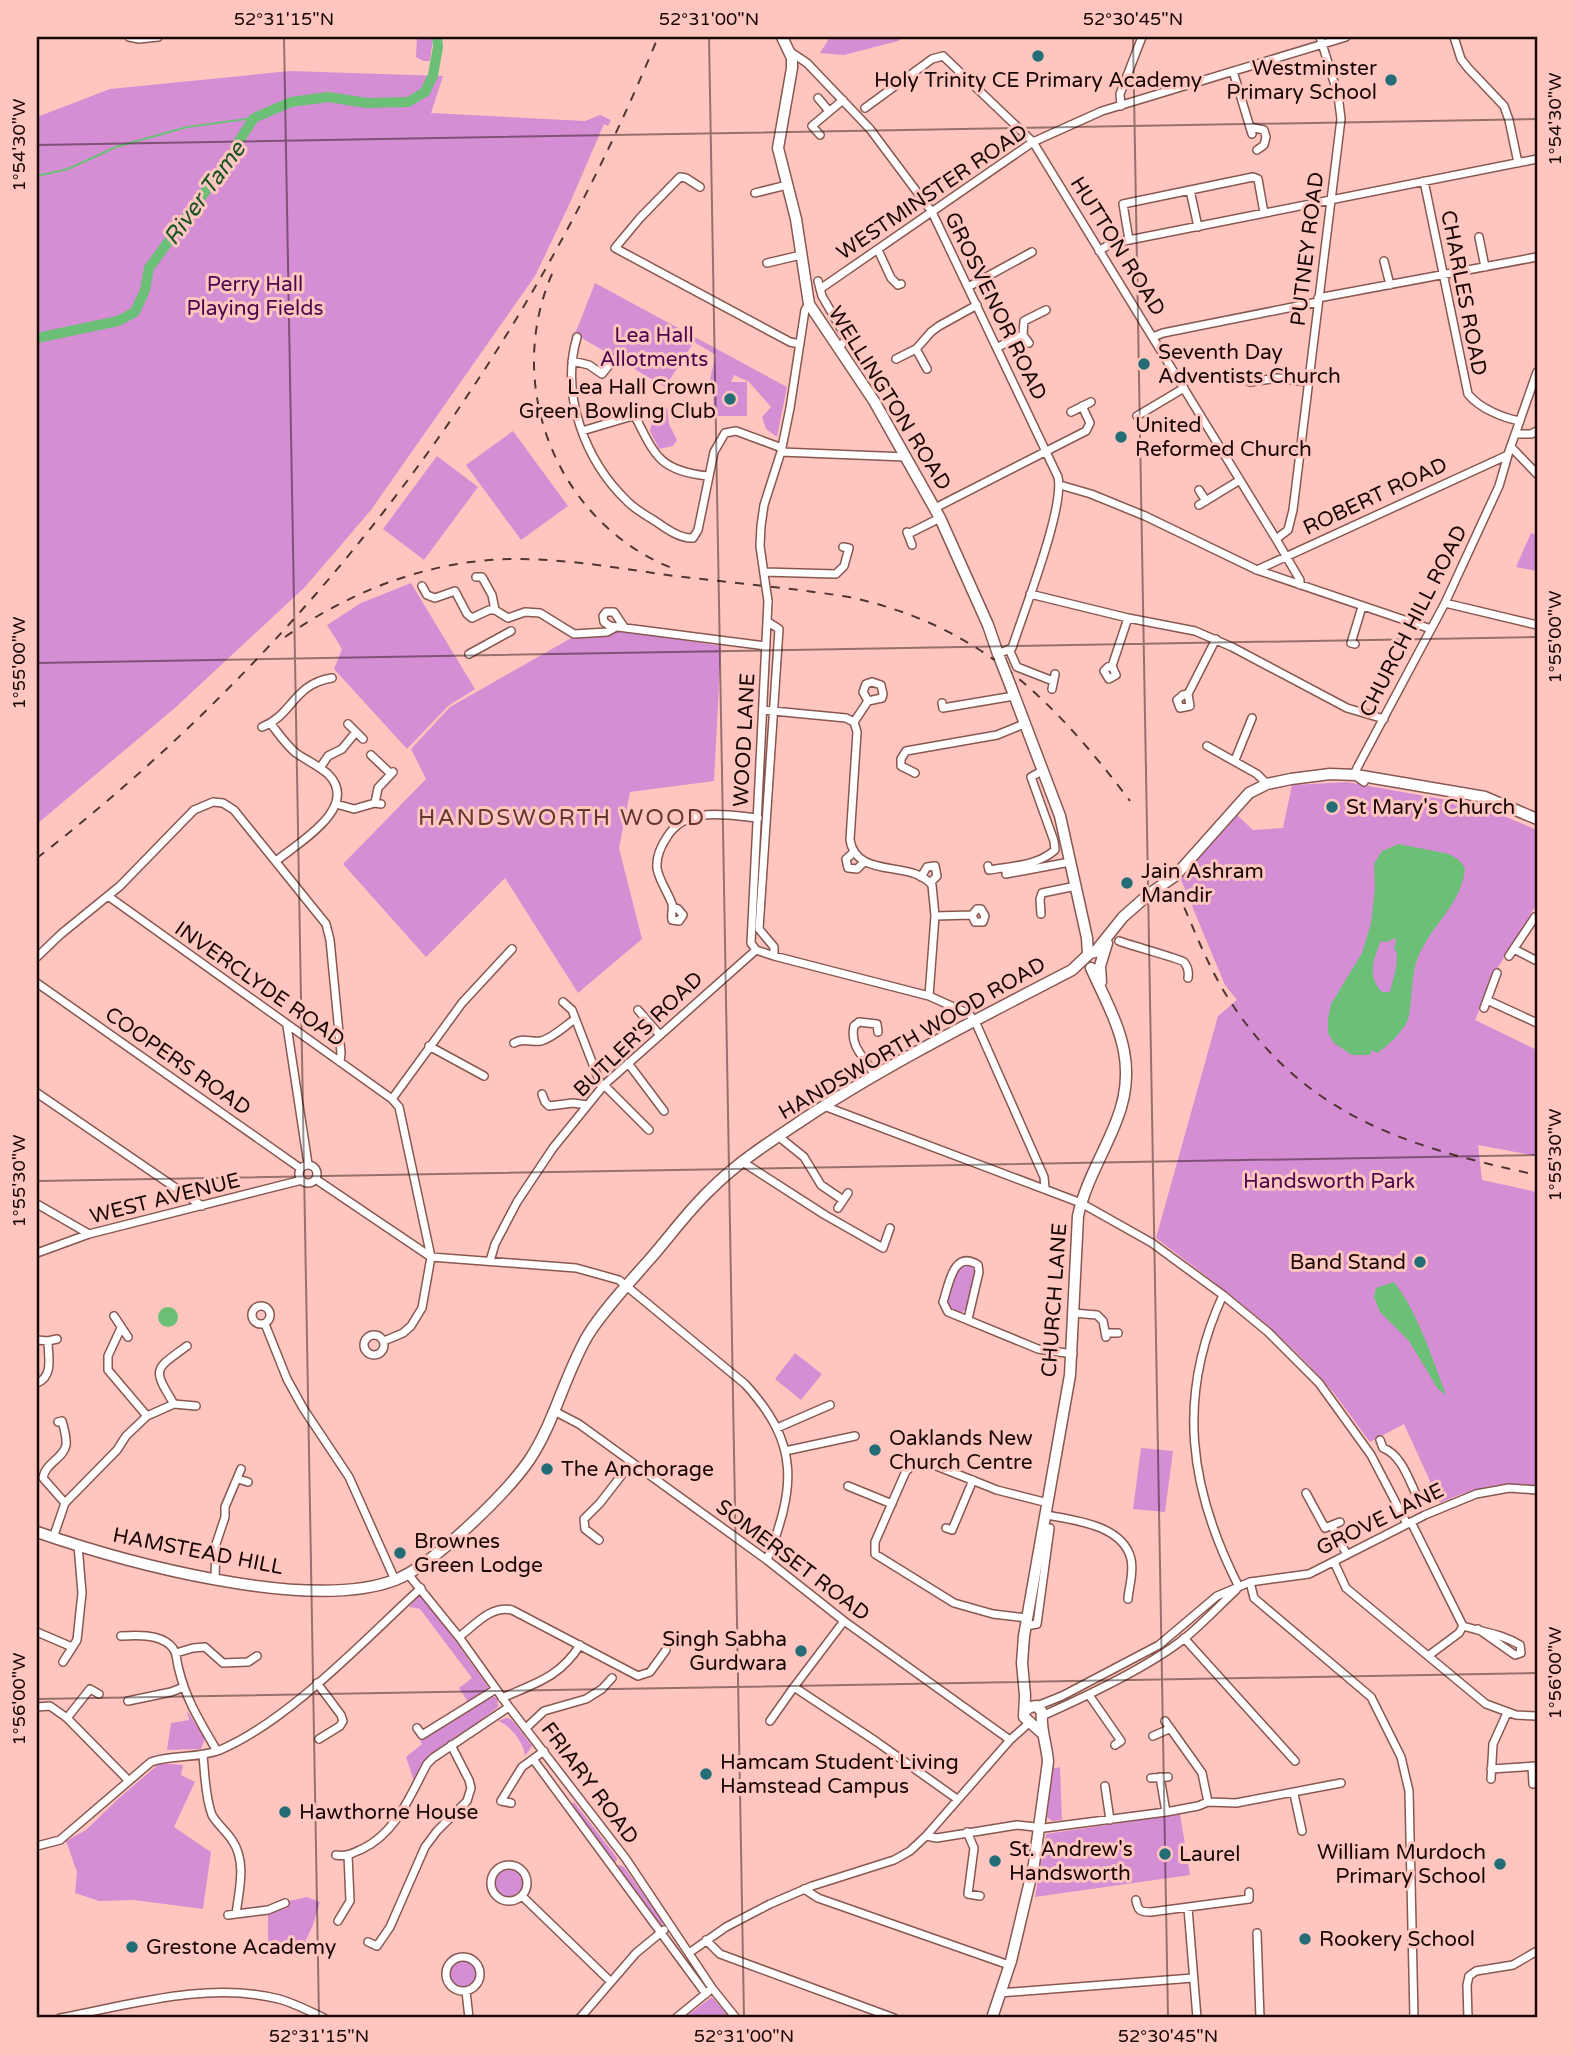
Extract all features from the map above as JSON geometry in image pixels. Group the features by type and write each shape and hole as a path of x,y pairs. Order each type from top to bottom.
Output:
{"main road":[{"path":"782,37 793,56"},
{"name":"WELLINGTON ROAD","path":"793,56 778,148 809,304 874,401 938,513 980,610 1060,816 1093,960"},
{"path":"1093,960 1115,927 1149,894 1175,877 1249,793 1267,784 1312,776 1361,779 1485,797 1537,820"},
{"name":"HANDSWORTH WOOD ROAD","path":"396,1580 432,1558 501,1493 530,1459 589,1334 626,1286 708,1191 741,1161 824,1106 876,1076 1093,960"},
{"name":"CHURCH LANE","path":"1032,1716 1025,1695 1022,1664 1026,1622 1073,1354 1078,1216 1119,1114 1126,1079 1123,1040 1093,960"},
{"name":"HAMSTEAD HILL","path":"37,1532 78,1545 215,1578 270,1588 352,1590 396,1580"},
{"path":"992,2018 1009,1965 1040,1828 1048,1762 1047,1748 1032,1716"}],"street":[{"path":"129,37 139,40 158,37"},
{"path":"1121,106 1120,94 1142,37"},
{"name":"WESTMINSTER ROAD","path":"841,345 846,339 819,285 878,250 1033,142 1080,120 1121,106 1321,40 1346,37"},
{"path":"1454,37 1461,59 1504,106 1518,163"},
{"name":"PUTNEY ROAD","path":"1276,539 1287,530 1291,522 1341,107 1321,40"},
{"name":"GROSVENOR ROAD","path":"793,56 807,63 870,129 932,212 998,347 1060,485"},
{"name":"HUTTON ROAD","path":"865,108 932,59 943,56 1033,142 1276,539 1300,580 1300,585"},
{"path":"1233,71 1251,131 1264,130 1264,145 1258,150"},
{"path":"818,98 829,111"},
{"path":"820,135 811,126 843,100"},
{"path":"1100,251 1111,244 1129,240 1537,159"},
{"path":"700,187 680,177 615,248 790,342 800,344"},
{"path":"1129,240 1124,204 1253,177 1258,179 1264,213"},
{"name":"CHARLES ROAD","path":"1424,181 1468,394 1473,401 1484,407 1520,422"},
{"path":"755,193 787,185"},
{"path":"1190,190 1198,227"},
{"path":"1479,237 1485,267"},
{"path":"878,250 891,278 898,285 901,284"},
{"path":"968,287 1032,252"},
{"path":"767,263 801,255"},
{"path":"1153,337 1318,300 1537,257"},
{"path":"1384,261 1390,285"},
{"name":"WOOD LANE","path":"756,950 751,943 768,622 761,526 764,505 781,450 805,310 809,304"},
{"path":"896,359 916,349 930,332 977,306"},
{"path":"1029,344 1023,335 1024,321 1045,310"},
{"path":"998,347 1023,335"},
{"path":"577,337 570,386 593,458 630,504 662,526 687,538 693,538 698,530 716,445 725,433 736,431 781,450 906,457"},
{"path":"916,349 927,369"},
{"path":"572,361 589,365 602,374 614,359"},
{"name":"CHURCH HILL ROAD","path":"1361,779 1362,761 1445,603 1506,467 1537,372"},
{"path":"1250,382 1278,378 1307,382"},
{"path":"1138,416 1184,387"},
{"path":"1071,412 1090,402"},
{"path":"912,545 907,533 1046,450 1090,427 1082,406"},
{"path":"582,430 646,412"},
{"path":"635,416 652,451 670,467 708,476"},
{"path":"1515,434 1531,434 1537,431"},
{"path":"1510,451 1537,474"},
{"name":"ROBERT ROAD","path":"1257,570 1510,451"},
{"path":"1199,490 1202,503 1240,480"},
{"path":"999,656 1012,648 1058,503 1060,485 1091,494 1145,516 1257,570 1431,629"},
{"path":"764,572 836,574 844,566 849,548 843,547"},
{"path":"476,577 482,576 492,595 495,610"},
{"path":"422,586 427,595 435,598 457,590 467,614 472,618 489,610 495,610 508,618 514,632 469,654"},
{"path":"1030,594 1195,631 1216,639 1347,708 1384,719"},
{"path":"1445,603 1537,625"},
{"path":"1354,644 1351,643 1362,607"},
{"path":"508,618 525,612 540,613 575,634 607,632 621,626 766,646"},
{"path":"1112,666 1128,618"},
{"path":"768,622 779,629 758,929 774,947 774,956"},
{"path":"1188,694 1216,639"},
{"path":"1009,649 1017,667 1053,681"},
{"path":"318,671 320,680"},
{"path":"262,727 271,724 307,687 320,680 332,678"},
{"path":"942,703 943,708 1013,692"},
{"path":"854,722 868,701"},
{"path":"764,710 846,718 854,722 857,732 850,839 853,853 864,862 921,877 930,883 935,916 929,996"},
{"path":"1236,760 1252,718"},
{"path":"271,724 296,752 330,776 336,788 337,804 328,820 276,860"},
{"path":"348,724 363,738"},
{"path":"915,773 899,767 906,751 997,736 1024,724"},
{"path":"320,768 328,756 342,748 356,732"},
{"path":"1207,746 1236,760 1267,784"},
{"path":"337,804 354,809 378,804 378,788 392,773 371,755"},
{"name":"WELLINGTON ROAD","path":"988,866 989,870 1037,862 1055,850 1031,777 1042,771"},
{"path":"37,957 138,870 194,810 214,802 223,803 234,810 326,925 340,1062"},
{"path":"673,907 657,868 660,847 670,832 686,818 710,814 758,818"},
{"path":"853,853 846,859 848,868 857,869 864,862"},
{"path":"1006,874 1070,862"},
{"path":"921,877 927,867 935,866 937,876 930,883"},
{"path":"1041,914 1042,893 1076,887"},
{"name":"INVERCLYDE ROAD","path":"108,897 392,1099"},
{"path":"935,916 972,915"},
{"path":"1509,956 1535,917"},
{"path":"1119,941 1180,959 1188,968 1188,978"},
{"path":"384,1341 403,1333 411,1326 422,1308 431,1257 404,1127 399,1107 392,1099 462,1003 512,949"},
{"path":"1514,949 1537,961"},
{"path":"756,950 929,996 969,1014 975,1021 1044,1177 1045,1188"},
{"name":"BUTLER'S ROAD","path":"491,1261 495,1244 517,1202 553,1148 603,1086 756,950"},
{"path":"1497,973 1485,1004 1536,1020"},
{"name":"COOPERS ROAD","path":"37,983 300,1168"},
{"path":"563,1002 572,1010 603,1086 649,1130"},
{"path":"638,1010 659,1034"},
{"path":"514,1043 521,1039 538,1042 548,1039 575,1019"},
{"path":"876,1076 871,1066 859,1055 852,1033 853,1026 859,1022 877,1024 878,1032"},
{"path":"287,1026 308,1164 316,1171 317,1180 431,1257 576,1268 620,1280 745,1384 760,1400 777,1428 785,1451 789,1484 786,1505 767,1560"},
{"path":"429,1046 484,1076"},
{"path":"628,1063 664,1111"},
{"path":"37,1093 202,1206"},
{"path":"542,1094 549,1106 573,1103 587,1105"},
{"path":"824,1106 1081,1203 1152,1244 1223,1295 1268,1332 1319,1383 1371,1455 1463,1626"},
{"path":"778,1136 804,1157 821,1185 846,1196 838,1208"},
{"path":"741,1161 825,1215 883,1248 890,1228"},
{"path":"308,1164 303,1164 300,1168 302,1180 312,1183 317,1180"},
{"name":"WEST AVENUE","path":"37,1253 89,1234 302,1180"},
{"path":"37,1204 89,1234"},
{"path":"413,1247 427,1240"},
{"path":"968,1319 979,1272 978,1265 962,1261 955,1266 943,1302 948,1312 1038,1349 1073,1354"},
{"path":"1223,1295 1210,1323 1198,1376 1194,1442 1206,1510 1239,1587"},
{"path":"1073,1313 1097,1315 1103,1321 1106,1335 1118,1333"},
{"path":"114,1316 128,1337"},
{"path":"265,1324 303,1408 349,1477 396,1580"},
{"path":"121,1328 108,1356 108,1370 147,1416"},
{"path":"37,1340 57,1339"},
{"path":"37,1383 45,1380 49,1373 48,1341"},
{"path":"174,1404 159,1380 158,1370 187,1346"},
{"path":"53,1538 65,1503 147,1416 174,1404 196,1406"},
{"path":"777,1428 830,1405"},
{"name":"SOMERSET ROAD","path":"554,1411 579,1423 767,1560 844,1621 1010,1740"},
{"path":"58,1422 62,1421 67,1443 65,1449 44,1472 43,1478 65,1503"},
{"path":"785,1451 855,1436"},
{"path":"1380,1440 1383,1448"},
{"path":"1371,1455 1383,1448 1389,1450 1401,1462 1415,1492"},
{"path":"599,1539 585,1529 584,1519 631,1463"},
{"path":"1026,1622 954,1603 875,1554 875,1542 906,1471 916,1463 929,1463 1026,1499 1048,1503"},
{"path":"215,1578 216,1544 225,1517 225,1507 241,1468"},
{"path":"238,1479 248,1482"},
{"path":"946,1528 953,1530 972,1480"},
{"path":"848,1486 892,1504"},
{"name":"GROVE LANE","path":"1032,1716 1062,1696 1159,1645 1217,1596 1250,1582 1309,1574 1409,1523 1482,1492 1509,1488 1537,1490"},
{"path":"1306,1493 1325,1528 1336,1524 1347,1556"},
{"path":"1046,1515 1093,1526 1107,1531 1119,1540 1131,1559 1128,1598"},
{"name":"CHURCH LANE","path":"1026,1622 1037,1624 1050,1528"},
{"path":"63,1662 77,1640 82,1593 78,1545"},
{"path":"1334,1562 1346,1588 1486,1704 1507,1713 1537,1716"},
{"name":"FRIARY ROAD","path":"408,1574 421,1587 502,1698 626,1859 689,1953 709,1991"},
{"path":"1250,1582 1254,1598 1371,1697 1401,1757 1409,1791 1414,2018"},
{"path":"37,1846 60,1840 151,1762 217,1751 263,1727 317,1683 421,1587"},
{"name":"GROVE LANE","path":"1032,1716 1089,1695 1184,1638 1239,1587"},
{"path":"459,1637 501,1608 512,1610 638,1676 650,1672 666,1650"},
{"path":"770,1721 844,1621"},
{"path":"130,1625 132,1635"},
{"path":"1463,1626 1478,1629 1514,1642 1520,1645 1521,1653 1515,1655 1478,1629"},
{"path":"1428,1656 1459,1633 1463,1626"},
{"path":"37,1632 72,1647"},
{"path":"121,1636 160,1639 170,1645 176,1653 192,1707 217,1751"},
{"path":"1184,1638 1295,1760"},
{"path":"502,1698 556,1673 570,1660 580,1645"},
{"path":"176,1653 205,1647 223,1663 248,1662 257,1656"},
{"path":"526,1728 544,1711 586,1699 602,1689 612,1678"},
{"path":"317,1683 341,1715 342,1721 340,1726 319,1739"},
{"path":"132,1702 184,1687"},
{"path":"794,1687 957,1798"},
{"path":"67,1718 90,1689 99,1694"},
{"path":"417,1728 422,1735 496,1689"},
{"path":"1089,1695 1103,1724 1121,1741 1115,1745"},
{"path":"37,1707 50,1706 67,1718 128,1780"},
{"path":"336,1855 348,1855 375,1843 394,1825 427,1764 509,1707"},
{"path":"1491,1779 1493,1744 1507,1713"},
{"path":"689,1953 706,1940 769,1904 804,1889 894,1860 910,1851 1032,1716"},
{"path":"1153,1736 1167,1725 1202,1773 1209,1802"},
{"path":"368,1942 376,1946 390,1927 425,1847 467,1801 471,1788 470,1780 451,1745"},
{"path":"510,1803 501,1801 522,1767 544,1751"},
{"path":"203,1755 213,1817 230,1837 240,1857 240,1884 232,1915 268,1910 285,1903"},
{"name":"FRIARY ROAD","path":"533,1759 661,1933 709,1991 736,2018"},
{"path":"1491,1769 1535,1766 1533,1784"},
{"path":"1160,1777 1166,1812"},
{"path":"926,1836 937,1838 1017,1825 1040,1828 1110,1820 1166,1812 1209,1802 1237,1803 1294,1794 1341,1783"},
{"path":"1104,1785 1110,1820"},
{"path":"1291,1827 1301,1828 1294,1794"},
{"path":"967,1832 974,1848 968,1894 980,1896"},
{"path":"338,1921 350,1901 348,1855"},
{"path":"506,1866 518,1868 527,1884 522,1896 510,1901 498,1897 491,1886 495,1873 506,1866"},
{"path":"804,1889 818,1898 1009,1965"},
{"path":"1136,1900 1137,1909 1141,1912 1188,1909 1249,1899 1249,1892"},
{"path":"522,1896 611,1982"},
{"path":"1188,1909 1197,2018"},
{"path":"580,2018 636,1953 669,1924"},
{"path":"1257,1933 1260,2018"},
{"path":"706,1940 720,1954 894,2018"},
{"path":"1468,2018 1466,1985 1469,1976 1476,1971 1513,1965 1537,1951"},
{"path":"460,1956 473,1959 480,1970 478,1983 466,1991 452,1987 446,1976 449,1963 460,1956"},
{"path":"1000,1993 1193,1978"},
{"path":"466,1991 469,2018"},
{"path":"676,2018 709,1991"},
{"path":"60,2018 151,2001 224,1993 253,1994 281,2000 324,2018"}],"green space":[{"path":"417,37 433,37 430,61 416,57"},
{"path":"830,37 903,37 898,41 844,55 820,53"},
{"name":"Perry Hall Playing Fields","path":"290,71 443,76 431,113 585,121 600,115 611,120 608,126 604,124 535,276 371,510 305,587 176,707 37,824 37,117 110,89"},
{"name":"Lea Hall Allotments","path":"595,283 787,387 777,437 766,429 762,417 771,407 749,382 734,375 731,382 747,382 747,416 713,416 714,383 710,379 716,355 694,342 665,387 575,334"},
{"path":"667,407 669,424 677,440 673,446 659,449 650,431 652,422"},
{"path":"513,431 568,506 521,540 466,465"},
{"path":"437,456 478,487 424,560 383,529"},
{"path":"1531,533 1537,535 1537,571 1516,567"},
{"path":"411,583 475,689 448,706 407,749 334,669 342,649 327,625 361,603"},
{"path":"621,630 721,646 714,781 630,792 619,848 642,939 578,993 505,878 426,957 343,864 426,779 411,749 450,707 573,637 603,637"},
{"name":"Handsworth Park","path":"1347,782 1480,806 1537,830 1535,907 1497,969 1475,1020 1537,1050 1537,1156 1478,1145 1482,1180 1537,1192 1537,1486 1512,1484 1487,1487 1440,1503 1404,1424 1370,1442 1328,1386 1283,1339 1156,1238 1218,1016 1237,1000 1225,985 1179,875 1237,815 1253,830 1283,828 1292,785"},
{"path":"966,1263 973,1265 977,1271 967,1309 959,1314 951,1311 947,1304 957,1268"},
{"path":"795,1353 822,1374 801,1400 775,1379"},
{"path":"1141,1448 1173,1451 1165,1512 1133,1509"},
{"path":"418,1596 425,1598 488,1687 488,1690 468,1702 459,1688 472,1678 420,1609 409,1607"},
{"path":"491,1696 497,1698 498,1707 423,1764 414,1781 406,1757 422,1744 420,1741"},
{"path":"187,1711 205,1738 201,1749 167,1750 171,1723 189,1720"},
{"path":"511,1719 532,1746 525,1756 516,1735 498,1721"},
{"path":"160,1763 183,1765 181,1775 195,1782 174,1827 211,1852 203,1909 134,1900 99,1901 75,1893 77,1872 66,1841 86,1830"},
{"path":"1060,1767 1062,1820 1052,1821 1047,1817 1052,1769"},
{"path":"574,1802 617,1858 616,1862 613,1863 571,1805"},
{"path":"1180,1814 1190,1875 1035,1897 1046,1834"},
{"path":"617,1867 624,1867 663,1922 661,1927"},
{"path":"509,1870 519,1874 523,1884 519,1894 509,1898 499,1894 495,1884 499,1874"},
{"path":"307,1897 320,1902 298,1957 268,1944 268,1914 287,1908 289,1901"},
{"path":"463,1960 473,1964 477,1974 473,1984 463,1988 453,1984 449,1974 453,1964"},
{"path":"712,1997 730,2018 684,2018"}],"shaded area":[{"path":"1399,844 1449,854 1465,868 1458,894 1421,950 1416,963 1407,1022 1394,1039 1377,1053 1372,1050 1370,1055 1352,1055 1334,1043 1328,1033 1328,1019 1331,1004 1362,953 1371,923 1375,888 1374,864 1382,851","holes":["1395,938 1396,966 1390,992 1382,992 1374,980 1374,961 1381,941 1387,942"]},
{"path":"1394,1282 1417,1321 1446,1395 1438,1389 1409,1341 1380,1312 1374,1297 1376,1288"},
{"path":"168,1307 175,1310 178,1317 175,1324 168,1327 161,1324 158,1317 161,1310"}],"waterway":[{"name":"River Tame","path":"37,338 118,321 135,312 145,290 149,268 210,185 228,167 237,144 254,118 291,102 328,97 367,103 408,102 425,92 433,75 437,37"},
{"path":"37,176 68,169 116,147 187,127 254,118"}],"railway":[{"path":"37,858 138,775 232,685 320,589 402,488 476,382 544,271 605,156 658,37"},
{"path":"552,274 538,318 534,363 539,407 552,449 573,488 601,522 636,550 677,570"},
{"path":"285,637 339,605 395,580 455,564 486,560 537,559 577,563 849,597 937,626 1009,671 1071,730 1130,801"},
{"path":"1177,891 1222,988 1252,1031 1284,1066 1319,1095 1357,1118 1398,1136 1488,1164 1537,1175"}],"place":[{"name":"Holy Trinity CE Primary Academy","path":"1038,56"},
{"name":"Westminster Primary School","path":"1391,80"},
{"name":"Seventh Day Adventists Church","path":"1144,364"},
{"name":"Lea Hall Crown Green Bowling Club","path":"730,399"},
{"name":"United Reformed Church","path":"1121,437"},
{"name":"St Mary's Church","path":"1332,807"},
{"name":"Jain Ashram Mandir","path":"1127,883"},
{"name":"Band Stand","path":"1420,1262"},
{"name":"Oaklands New Church Centre","path":"875,1450"},
{"name":"The Anchorage","path":"547,1469"},
{"name":"Brownes Green Lodge","path":"400,1553"},
{"name":"Singh Sabha Gurdwara","path":"801,1651"},
{"name":"Hamcam Student Living Hamstead Campus","path":"706,1774"},
{"name":"Hawthorne House","path":"285,1812"},
{"name":"Laurel","path":"1165,1854"},
{"name":"St. Andrew's Handsworth","path":"995,1861"},
{"name":"William Murdoch Primary School","path":"1500,1864"},
{"name":"Rookery School","path":"1305,1939"},
{"name":"Grestone Academy","path":"132,1947"}],"district":[{"name":"HANDSWORTH WOOD","path":"562,817"}]}
